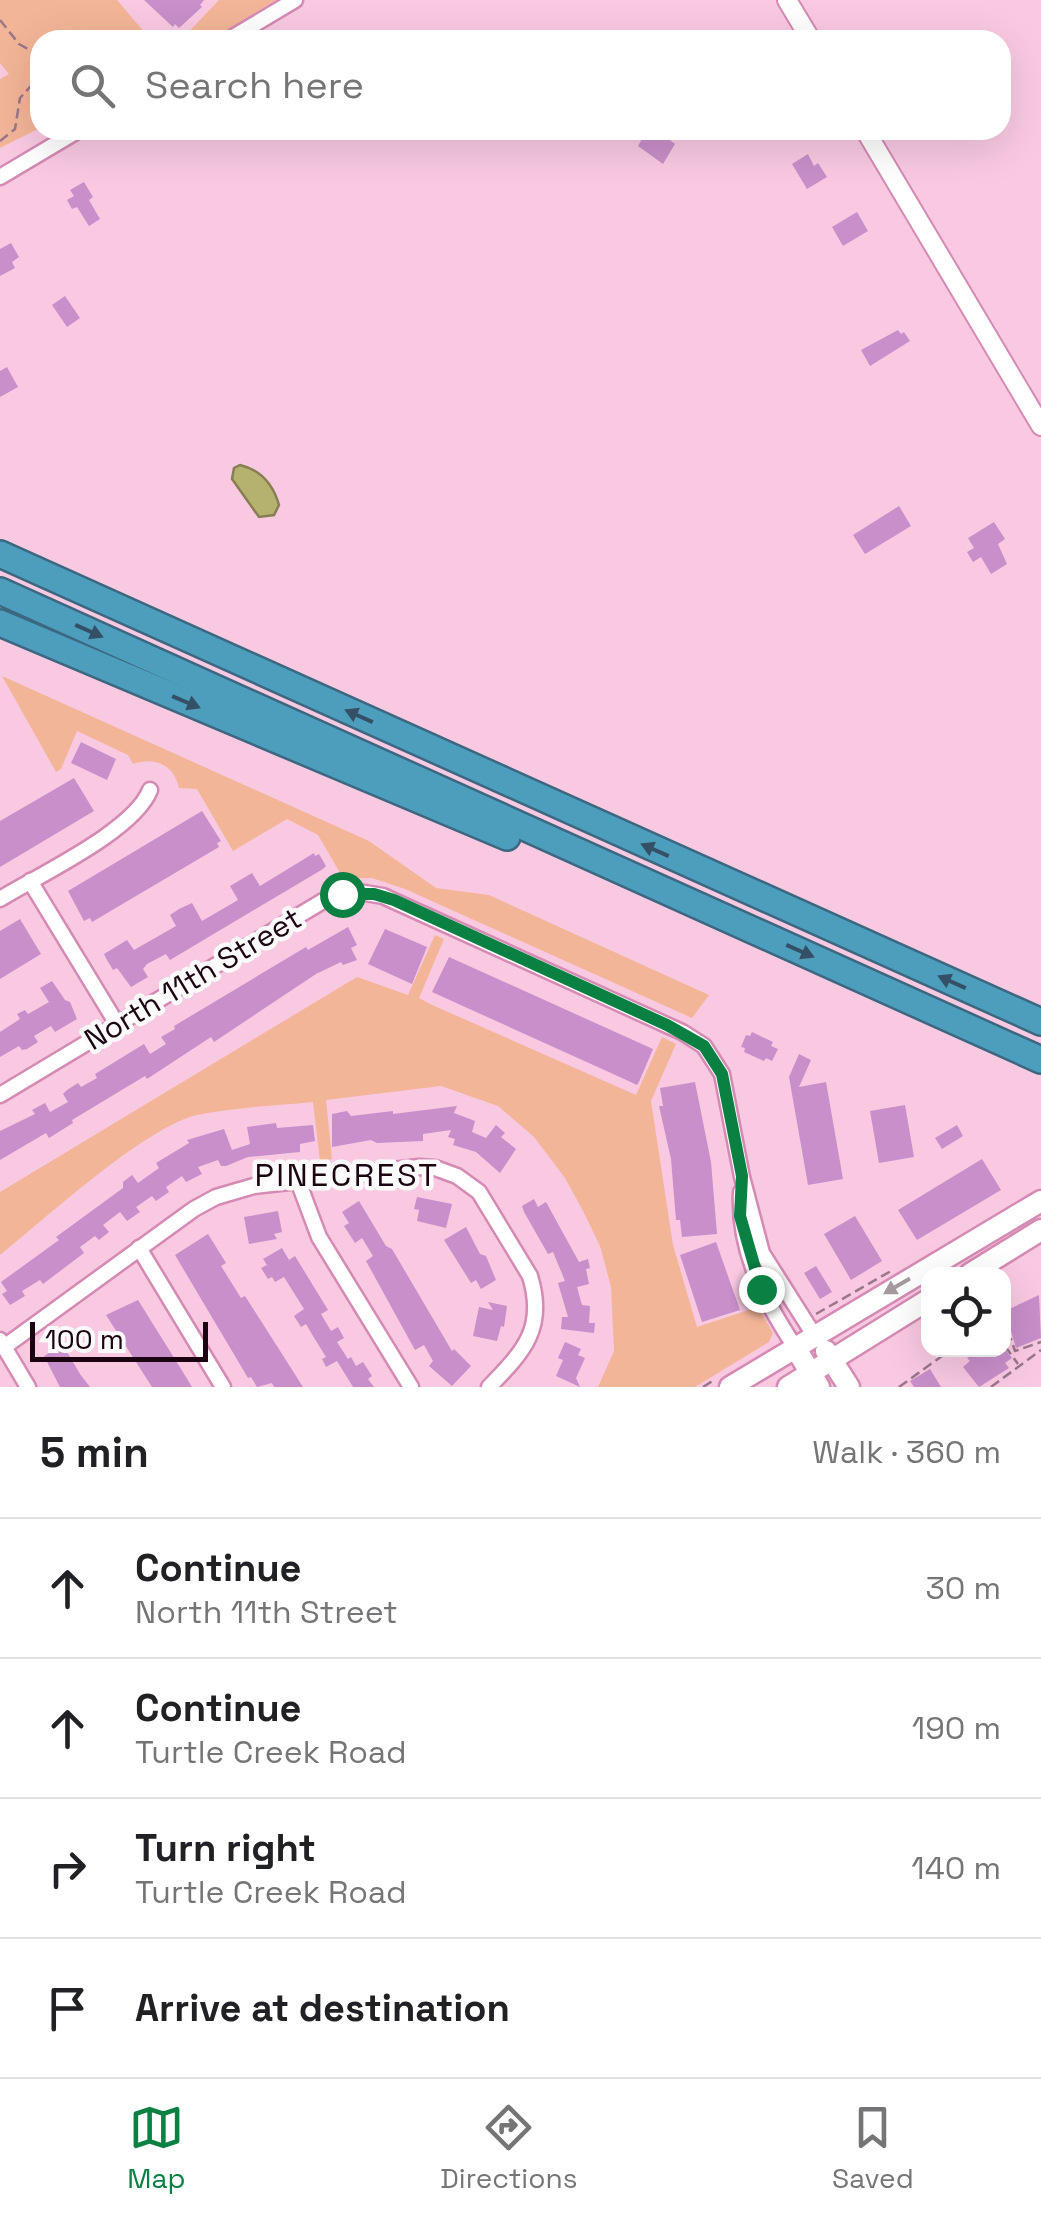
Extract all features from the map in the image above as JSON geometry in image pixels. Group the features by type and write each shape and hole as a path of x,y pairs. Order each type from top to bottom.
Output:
{"highway":[{"path":"0,546 116,606"},
{"path":"0,554 1041,1022"},
{"path":"0,592 1041,1060"},
{"path":"0,623 453,816 744,926"}],"main road":[{"path":"730,1387 1041,1201"},
{"path":"981,1267 1041,1230"},
{"path":"788,1387 815,1380 832,1360 921,1304"},
{"path":"814,1335 849,1387"},
{"path":"795,1347 815,1380"}],"street":[{"path":"244,30 294,0"},
{"path":"787,0 805,30"},
{"path":"0,178 63,140"},
{"path":"870,140 1041,426"},
{"path":"0,898 118,828 140,808 150,790"},
{"path":"30,881 117,1024"},
{"name":"North 11th Street","path":"0,1095 323,901 359,892 394,900 694,1038 722,1074 742,1176"},
{"path":"28,1387 2,1343 216,1197 254,1186 419,1166 458,1176 486,1200 530,1276 536,1308 532,1330 518,1358 490,1387"},
{"path":"742,1176 762,1253 814,1335"},
{"path":"742,1176 740,1216 753,1267 761,1289 795,1347"},
{"path":"298,1180 319,1237 411,1387"},
{"path":"139,1248 223,1387"}],"path":[{"path":"0,20 30,50"},
{"path":"0,141 15,130 20,98 30,87"},
{"path":"1011,1338 1015,1351 1041,1342"},
{"path":"991,1387 1041,1350"},
{"path":"1011,1354 1019,1365"},
{"path":"900,1387 941,1357"}],"shaded area":[{"path":"0,0 117,0 142,30 30,30 30,133 0,148 0,79 9,74 0,63"},
{"path":"219,0 276,0 227,30 190,30"},
{"path":"240,465 254,470 270,484 279,505 274,515 259,517 232,479 234,468"},
{"path":"2,676 369,841 436,888 489,895 709,995 692,1018 405,889 372,878 343,878 318,835 287,819 233,851 197,789 179,788 173,773 162,764 133,764 128,755 77,731 61,769 56,772"},
{"path":"435,935 444,939 419,998 430,1004 636,1095 662,1037 676,1044 651,1101 673,1245 697,1327 758,1307 773,1333 769,1342 695,1387 598,1387 614,1351 611,1287 600,1246 582,1209 565,1178 534,1137 498,1106 441,1086 326,1100 332,1159 320,1161 313,1102 211,1112 175,1123 96,1176 0,1255 0,1192 357,977 408,995"}],"building":[{"path":"144,0 204,0 202,7 179,28"},
{"path":"641,140 670,140 675,144 663,164 638,146"},
{"path":"808,154 814,166 818,163 827,177 807,189 792,164"},
{"path":"84,182 100,219 89,226 77,207 72,209 67,200 74,196 70,190"},
{"path":"857,212 868,231 843,246 832,227"},
{"path":"11,243 19,257 12,262 15,268 0,276 0,249"},
{"path":"65,296 80,318 67,327 52,305"},
{"path":"898,330 910,341 870,366 861,350"},
{"path":"7,367 18,387 0,397 0,371"},
{"path":"899,506 911,526 865,554 853,535"},
{"path":"994,522 1005,539 998,544 1007,564 991,574 981,557 973,562 967,552 974,548 968,538"},
{"path":"81,742 116,759 107,780 71,763"},
{"path":"74,778 94,811 0,867 0,821"},
{"path":"202,811 221,841 217,843 219,847 92,922 90,918 84,921 68,891"},
{"path":"314,853 326,866 323,869 170,960 166,954 147,964 143,969 148,977 131,987 117,968 113,970 104,954 127,940 134,950 176,926 170,915 192,903 202,921 238,900 230,886 252,873 260,886"},
{"path":"20,919 41,954 0,979 0,931"},
{"path":"348,927 357,945 351,948 357,960 343,965 341,962 316,974 214,1042 211,1037 147,1079 145,1076 72,1120 49,1138 46,1133 0,1160 0,1131 35,1114 32,1110 45,1103 50,1112 68,1102 63,1094 67,1090 97,1078 95,1074 144,1044 150,1054 166,1044 161,1037 174,1026 306,947 308,950"},
{"path":"385,929 427,947 412,984 368,964"},
{"path":"449,957 653,1049 637,1085 432,992"},
{"path":"52,981 70,1002 77,1019 55,1032 51,1026 34,1036 38,1042 27,1049 19,1046 0,1057 0,1032 20,1019 17,1014 25,1010 28,1014 49,1002 40,988"},
{"path":"752,1032 773,1042 771,1046 778,1049 772,1061 744,1052 741,1047 746,1035"},
{"path":"799,1054 811,1060 799,1087 826,1082 843,1179 808,1185 789,1077"},
{"path":"695,1082 711,1162 717,1234 682,1237 659,1106 663,1106 660,1088"},
{"path":"905,1105 914,1157 879,1163 870,1111"},
{"path":"457,1106 454,1113 475,1121 472,1132 486,1138 496,1125 505,1133 501,1137 516,1149 500,1173 476,1152 453,1145 455,1139 448,1137 451,1130 423,1134 423,1141 371,1140 332,1147 332,1114 393,1114"},
{"path":"276,1123 277,1128 313,1125 315,1141 300,1144 300,1152 248,1157 226,1166 218,1160 198,1167 202,1174 186,1182 182,1176 166,1187 169,1192 156,1201 152,1196 136,1207 140,1212 127,1221 120,1212 103,1225 109,1232 80,1247 84,1253 43,1284 40,1280 22,1291 25,1296 10,1305 2,1294 7,1291 1,1282 123,1188 123,1182 132,1175 138,1183 159,1168 156,1163 189,1143 187,1140 224,1129 232,1150 250,1144 247,1127"},
{"path":"957,1125 963,1136 942,1149 935,1138"},
{"path":"982,1159 1001,1190 917,1240 898,1210"},
{"path":"417,1197 452,1204 446,1228 417,1221"},
{"path":"534,1199 538,1207 546,1202 579,1262 588,1259 589,1284 577,1287 582,1305 590,1306 589,1323 595,1323 594,1333 561,1329 562,1317 568,1317 558,1283 565,1281 553,1252 548,1254 524,1212 522,1206"},
{"path":"359,1201 452,1351 471,1366 452,1386 429,1366 433,1361 424,1345 415,1350 366,1261 373,1256 362,1238 355,1243 344,1226 349,1223 342,1212"},
{"path":"278,1211 282,1232 274,1234 277,1239 249,1244 244,1217"},
{"path":"855,1216 882,1261 851,1280 824,1234"},
{"path":"466,1227 480,1254 486,1256 496,1280 481,1289 476,1280 471,1283 444,1240"},
{"path":"208,1234 226,1263 221,1266 241,1298 245,1296 303,1387 274,1387 272,1383 257,1387 248,1378 175,1255"},
{"path":"716,1242 740,1310 702,1322 680,1255"},
{"path":"282,1248 289,1260 295,1256 328,1310 321,1314 331,1331 338,1327 344,1338 337,1342 356,1366 363,1362 374,1387 353,1387 337,1361 326,1367 322,1359 326,1357 306,1324 301,1327 294,1316 304,1309 284,1277 275,1282 261,1268 267,1265 263,1259"},
{"path":"816,1266 832,1292 820,1299 804,1273"},
{"path":"1039,1295 1041,1338 1016,1348 1011,1308"},
{"path":"138,1300 192,1387 152,1387 106,1315"},
{"path":"488,1302 507,1306 497,1341 473,1336 479,1307 493,1310"},
{"path":"565,1342 581,1349 578,1355 585,1358 576,1378 580,1387 556,1376"},
{"path":"63,1345 90,1387 60,1387 44,1356"},
{"path":"967,1358 1012,1358 1005,1363 1009,1368 979,1387 963,1367 970,1361"},
{"path":"930,1369 941,1387 914,1387 910,1381"}],"district":[{"name":"PINECREST","path":"347,1175"}],"route":[{"path":"342,894 359,892 394,900 667,1025 704,1046 725,1084 742,1176 740,1216 761,1289"}]}
